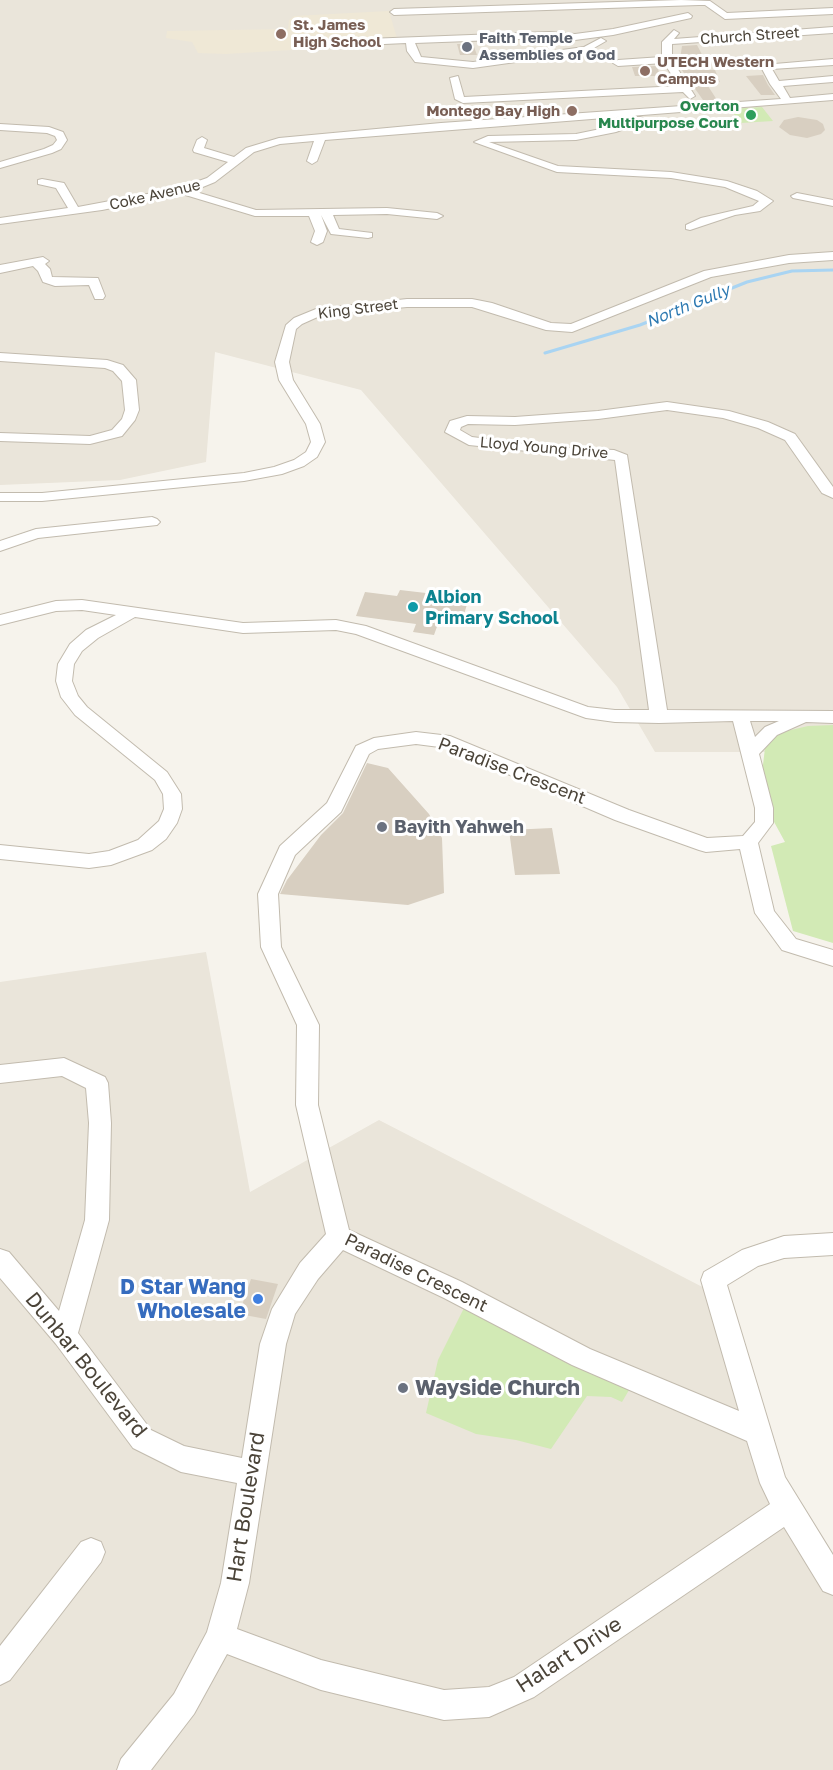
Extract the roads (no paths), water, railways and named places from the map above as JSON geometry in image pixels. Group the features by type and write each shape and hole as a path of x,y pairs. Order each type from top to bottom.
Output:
{"street":[{"path":"449,0 457,20"},
{"path":"699,1 667,42 667,60 699,108"},
{"path":"394,12 699,1 708,3 725,16 833,11"},
{"path":"341,43 410,41 462,35 549,35 565,38 613,32 688,16"},
{"name":"Church Street","path":"667,42 820,36 833,30"},
{"path":"410,41 412,51 418,60 473,65 507,63 586,49 613,32"},
{"path":"618,63 667,60"},
{"path":"787,101 766,68 833,62"},
{"path":"454,78 460,99 463,100 685,89"},
{"path":"775,84 833,80"},
{"path":"690,227 734,212 756,209 767,201 753,193 727,184 671,175 557,169 479,142 488,139 576,137 612,130 658,112 833,97"},
{"name":"Coke Avenue","path":"0,221 182,191 211,180 250,150 261,145 441,126 658,112"},
{"path":"0,127 49,130 59,134 62,140 57,147 48,151 0,165"},
{"path":"312,161 321,137"},
{"path":"202,140 198,150 236,161"},
{"path":"42,182 60,184 74,210"},
{"path":"182,191 255,213 387,212 437,216"},
{"path":"797,196 833,203"},
{"path":"320,212 335,232 368,235"},
{"path":"317,242 321,231 320,212"},
{"name":"King Street","path":"0,497 42,497 244,477 277,471 299,463 312,454 318,442 313,424 286,380 282,362 290,328 298,321 320,312 407,303 472,303 489,306 550,327 572,328 708,274 780,261 833,256"},
{"path":"0,269 40,262 47,279 55,282 94,281 99,297"},
{"path":"0,357 108,364 118,368 129,380 132,410 128,420 117,433 90,441 0,437"},
{"name":"Lloyd Young Drive","path":"659,717 622,458 614,453 550,451 469,441 452,432 455,424 467,420 515,420 598,415 667,406 724,414 763,425 790,437 827,490 833,494"},
{"path":"0,546 36,534 152,522"},
{"path":"0,620 56,606 82,605 243,628 311,624 336,625 360,630 586,712 615,716 659,717 749,715 833,717"},
{"path":"0,852 89,861 111,858 145,845 159,834 168,822 173,809 172,794 161,776 81,711 70,697 64,681 66,664 76,648 92,634 133,612"},
{"path":"749,715 750,753 764,808 764,823 748,842 765,913 789,945 833,958"},
{"path":"750,753 771,731 812,717"},
{"name":"Paradise Crescent","path":"748,842 706,845 622,815 450,742 417,738 397,740 374,744 362,750 334,807 287,850 268,894 272,947 308,1025 307,1105 339,1237 453,1290 581,1357 757,1432"},
{"path":"0,1074 64,1067 97,1083 100,1123 97,1220 65,1336"},
{"name":"Hart Boulevard","path":"132,1770 184,1704 220,1637 235,1583 273,1344 284,1309 309,1271 339,1237"},
{"path":"833,1244 784,1247 751,1258 713,1280 773,1483 833,1581"},
{"name":"Dunbar Boulevard","path":"0,1260 65,1336 142,1439 181,1459 252,1473"},
{"name":"Halart Drive","path":"220,1637 321,1675 444,1705 489,1702 524,1687 788,1508"},
{"path":"0,1670 91,1552"}],"waterway":[{"name":"North Gully","path":"545,353 640,325 747,282 792,271 833,270"}],"place":[{"name":"St. James High School","path":"281,34"},
{"name":"Faith Temple Assemblies of God","path":"467,47"},
{"name":"UTECH Western Campus","path":"645,71"},
{"name":"Montego Bay High","path":"572,111"},
{"name":"Overton Multipurpose Court","path":"751,115"},
{"name":"Albion Primary School","path":"413,607"},
{"name":"Bayith Yahweh","path":"382,827"},
{"name":"D Star Wang Wholesale","path":"258,1299"},
{"name":"Wayside Church","path":"403,1388"}]}
